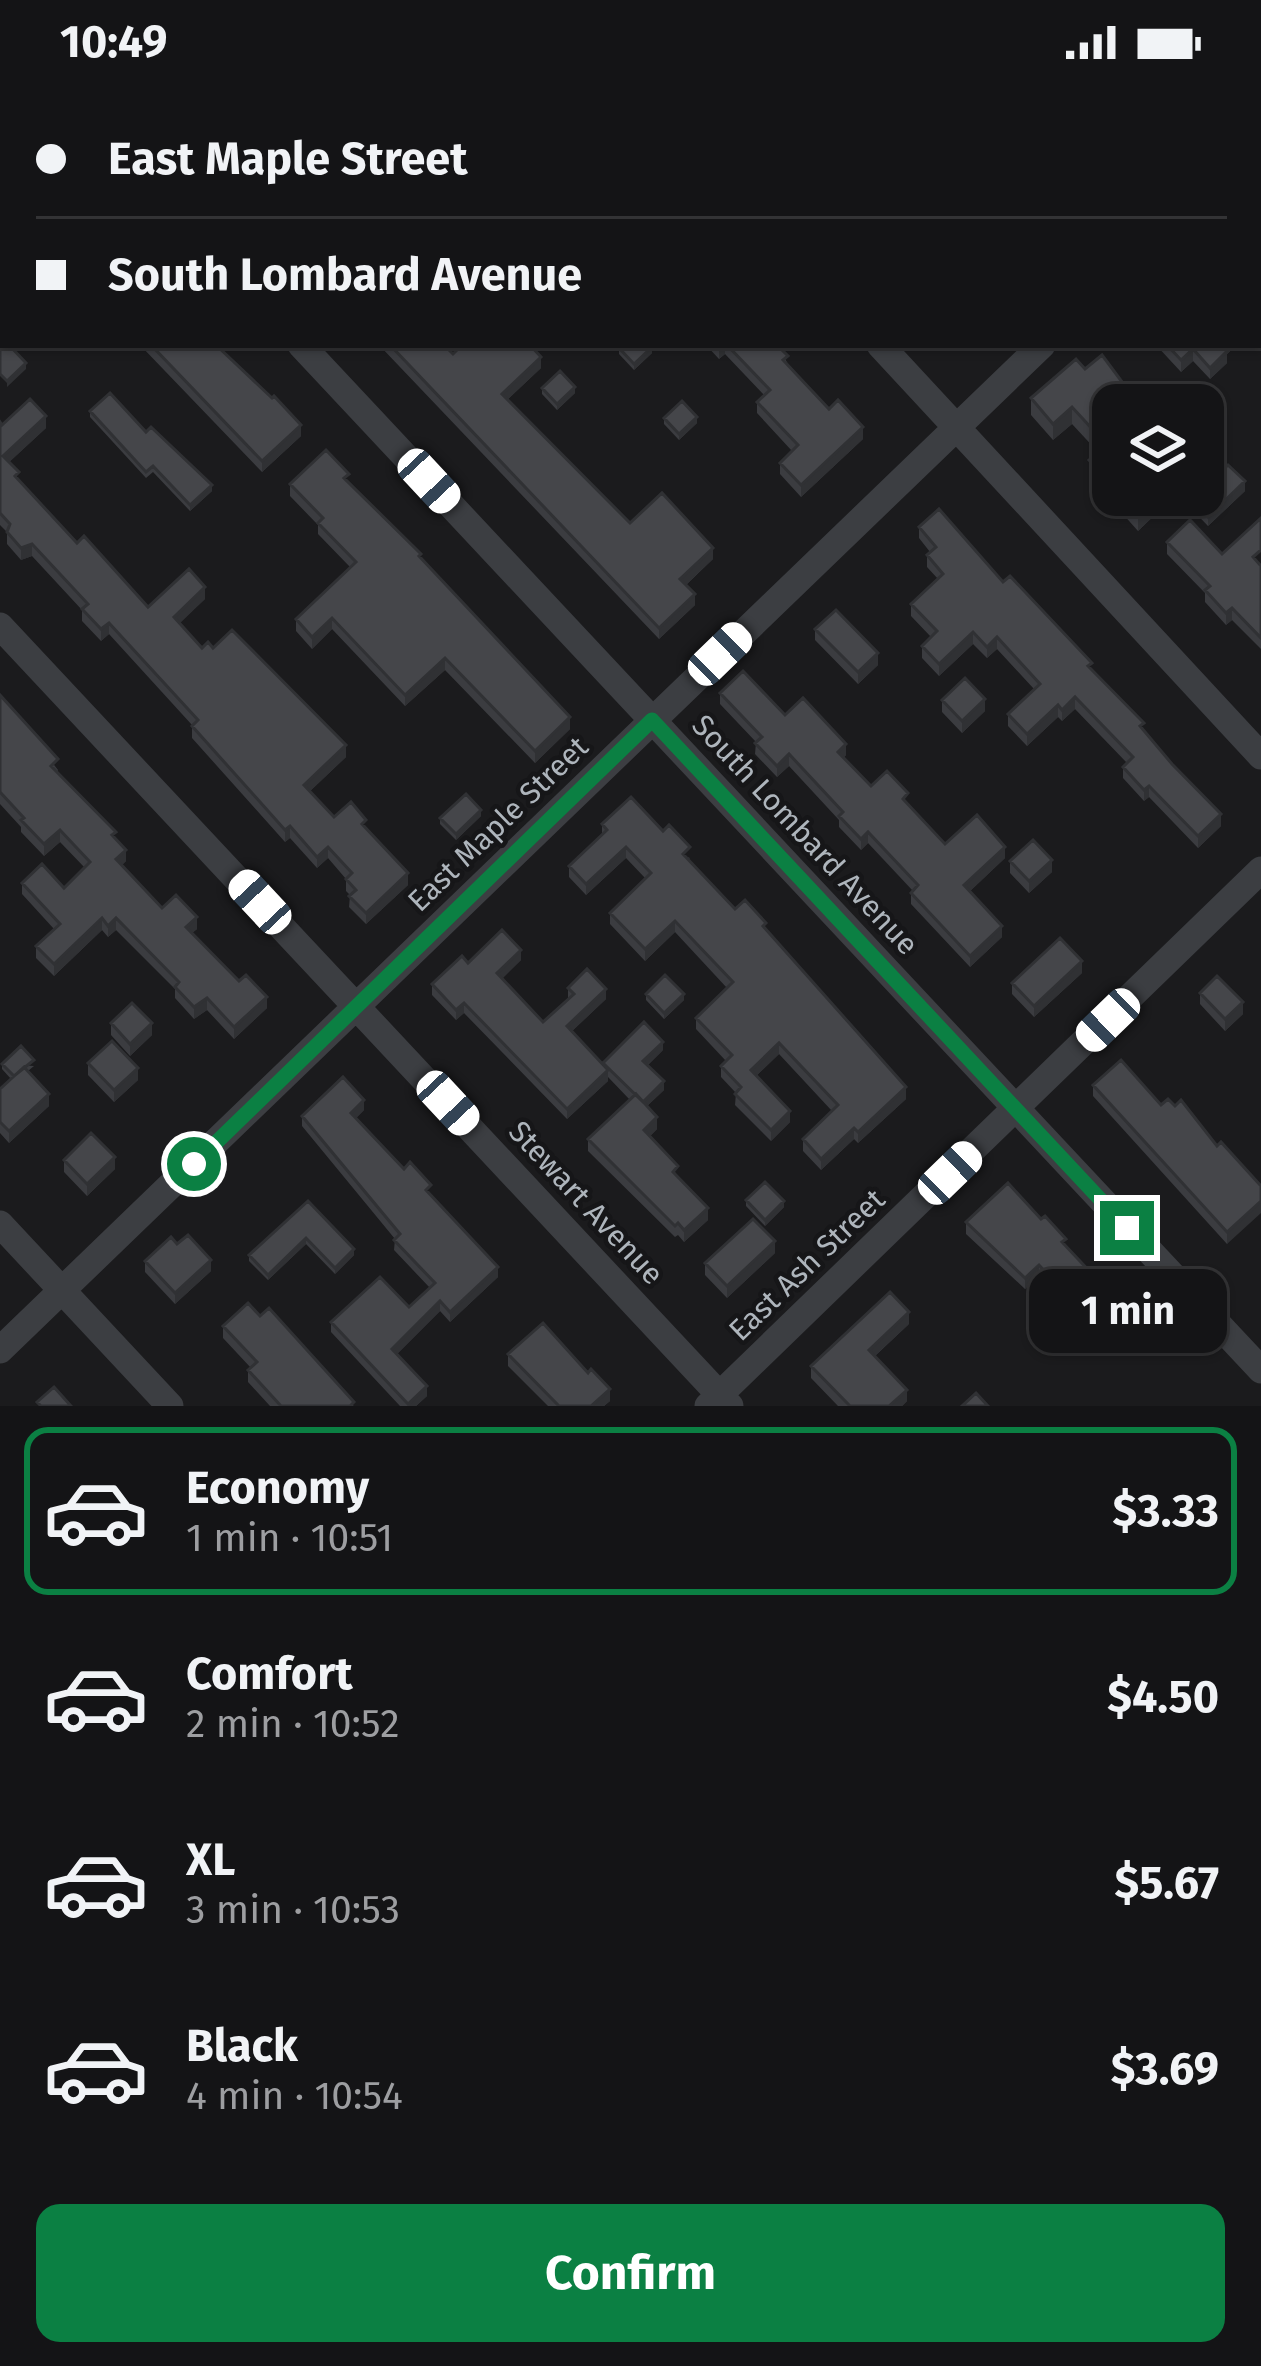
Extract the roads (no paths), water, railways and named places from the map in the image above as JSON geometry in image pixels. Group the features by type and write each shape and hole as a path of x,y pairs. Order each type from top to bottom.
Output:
{"street":[{"name":"South Lombard Avenue","path":"304,348 1261,1370"},
{"path":"883,348 1261,756"},
{"name":"East Maple Street","path":"0,1350 1039,348"},
{"name":"Stewart Avenue","path":"0,626 357,1006 719,1402"},
{"name":"East Ash Street","path":"719,1402 1261,870"},
{"path":"0,1224 170,1406"}]}
